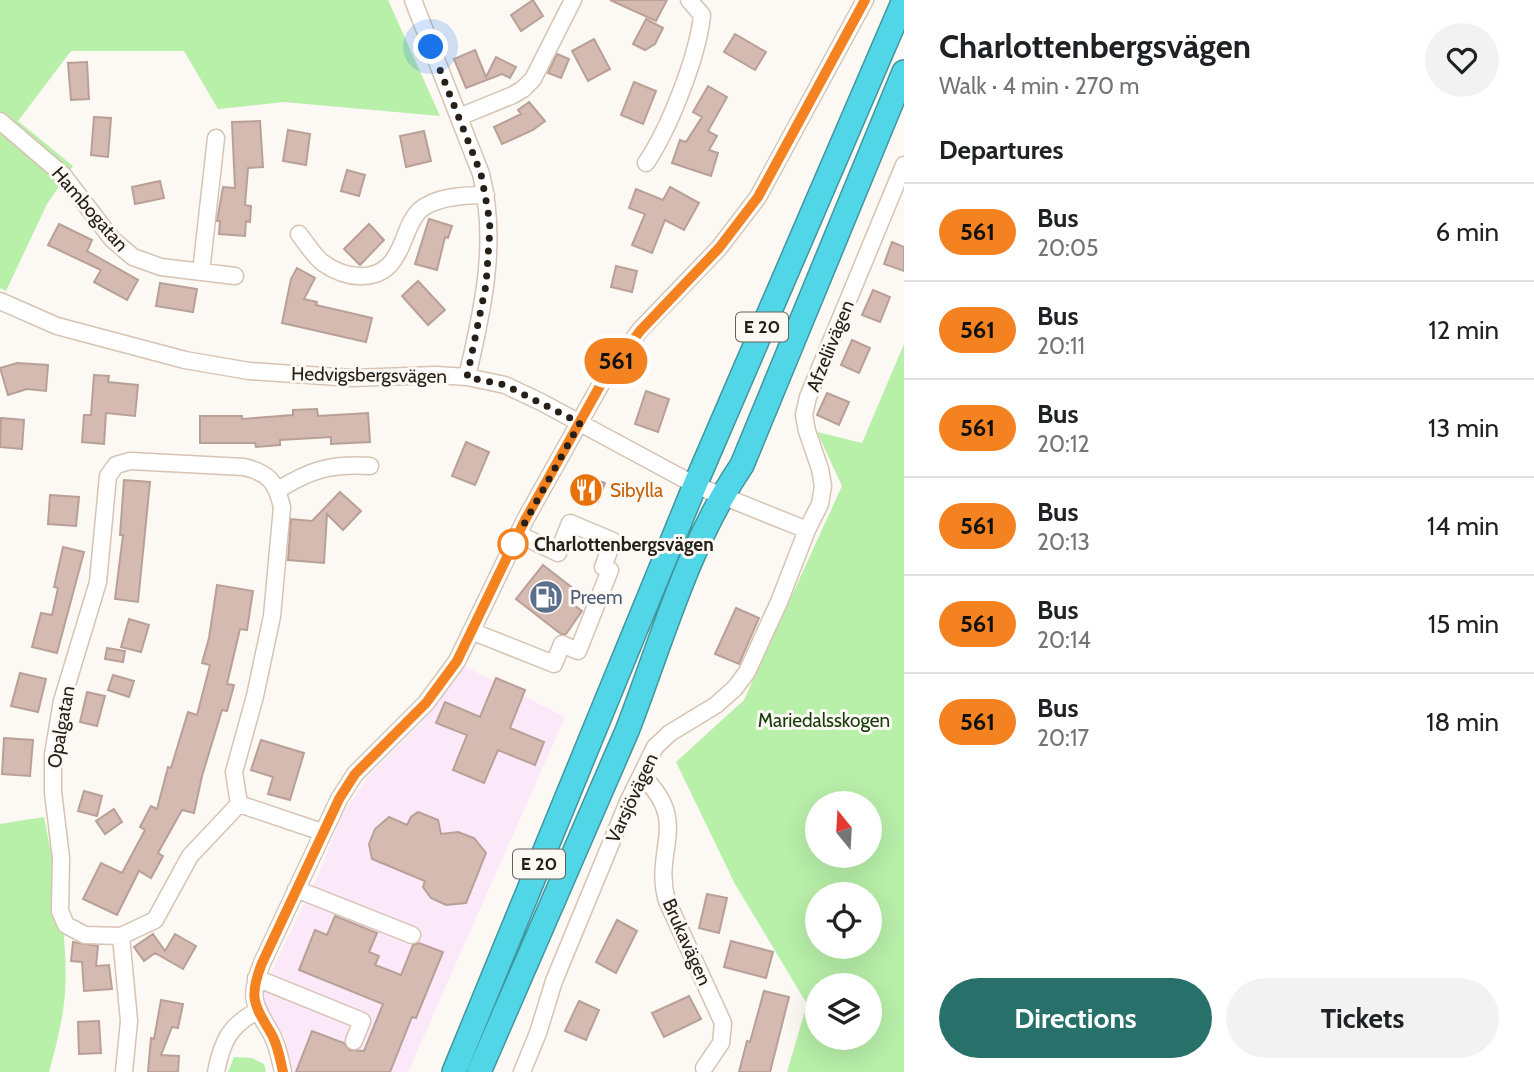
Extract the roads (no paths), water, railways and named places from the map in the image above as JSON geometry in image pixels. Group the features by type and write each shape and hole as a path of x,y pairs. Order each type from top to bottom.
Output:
{"highway":[{"name":"E 20","path":"454,1072 695,485 904,0"},
{"name":"E 20","path":"479,1072 627,731 648,678 662,631 703,530 720,497 742,465 904,72"}],"street":[{"path":"413,0 481,174 486,195 490,228 486,285 467,377"},
{"path":"459,117 523,89 533,79 573,0"},
{"path":"646,163 661,140 700,37 702,15 689,0"},
{"path":"283,1072 278,1050 257,1011 254,999 256,978 322,832 355,774 426,703 457,661 519,534 601,384 640,331 719,248 758,197 865,0"},
{"name":"Hambogatan","path":"0,121 63,175 112,239 133,257 161,267 235,275"},
{"path":"201,272 216,138"},
{"name":"Afzeliivägen","path":"807,530 820,504 823,486 804,415 808,397 904,165"},
{"path":"299,234 321,262 348,276 362,278 389,267 397,256 414,218 428,205 450,198 486,195"},
{"name":"Hedvigsbergsvägen","path":"0,302 57,326 185,360 249,371 352,378 436,375 467,377 505,385 720,497"},
{"name":"Opalgatan","path":"239,804 190,856 155,920 121,936 85,935 66,925 60,911 61,858 53,792 53,754 62,701 98,582 108,476 116,465 130,461 244,467 260,471 278,490"},
{"path":"322,832 239,804 234,772 255,696 272,616 282,507 278,490 301,476 325,468 343,464 370,466"},
{"path":"720,497 807,530"},
{"path":"471,631 554,664 562,644 578,651 610,570 603,568 613,541 569,523 558,553 519,534"},
{"name":"Varsjövägen","path":"522,1072 538,1033 554,981 655,747 670,733 716,705 735,688 747,672 779,602 807,530"},
{"name":"Brukavägen","path":"641,775 662,799 667,814 663,889 723,1023 721,1043 704,1068"},
{"path":"296,890 412,935"},
{"path":"121,936 129,1021 124,1072"},
{"path":"256,978 362,1021 354,1041"},
{"path":"216,1072 225,1038 246,1017 257,1011"}],"place":[{"name":"Sibylla","path":"586,490"},
{"name":"Charlottenbergsvägen","path":"513,544"},
{"name":"Preem","path":"546,597"}],"park label":[{"name":"Mariedalsskogen","path":"824,720"}]}
